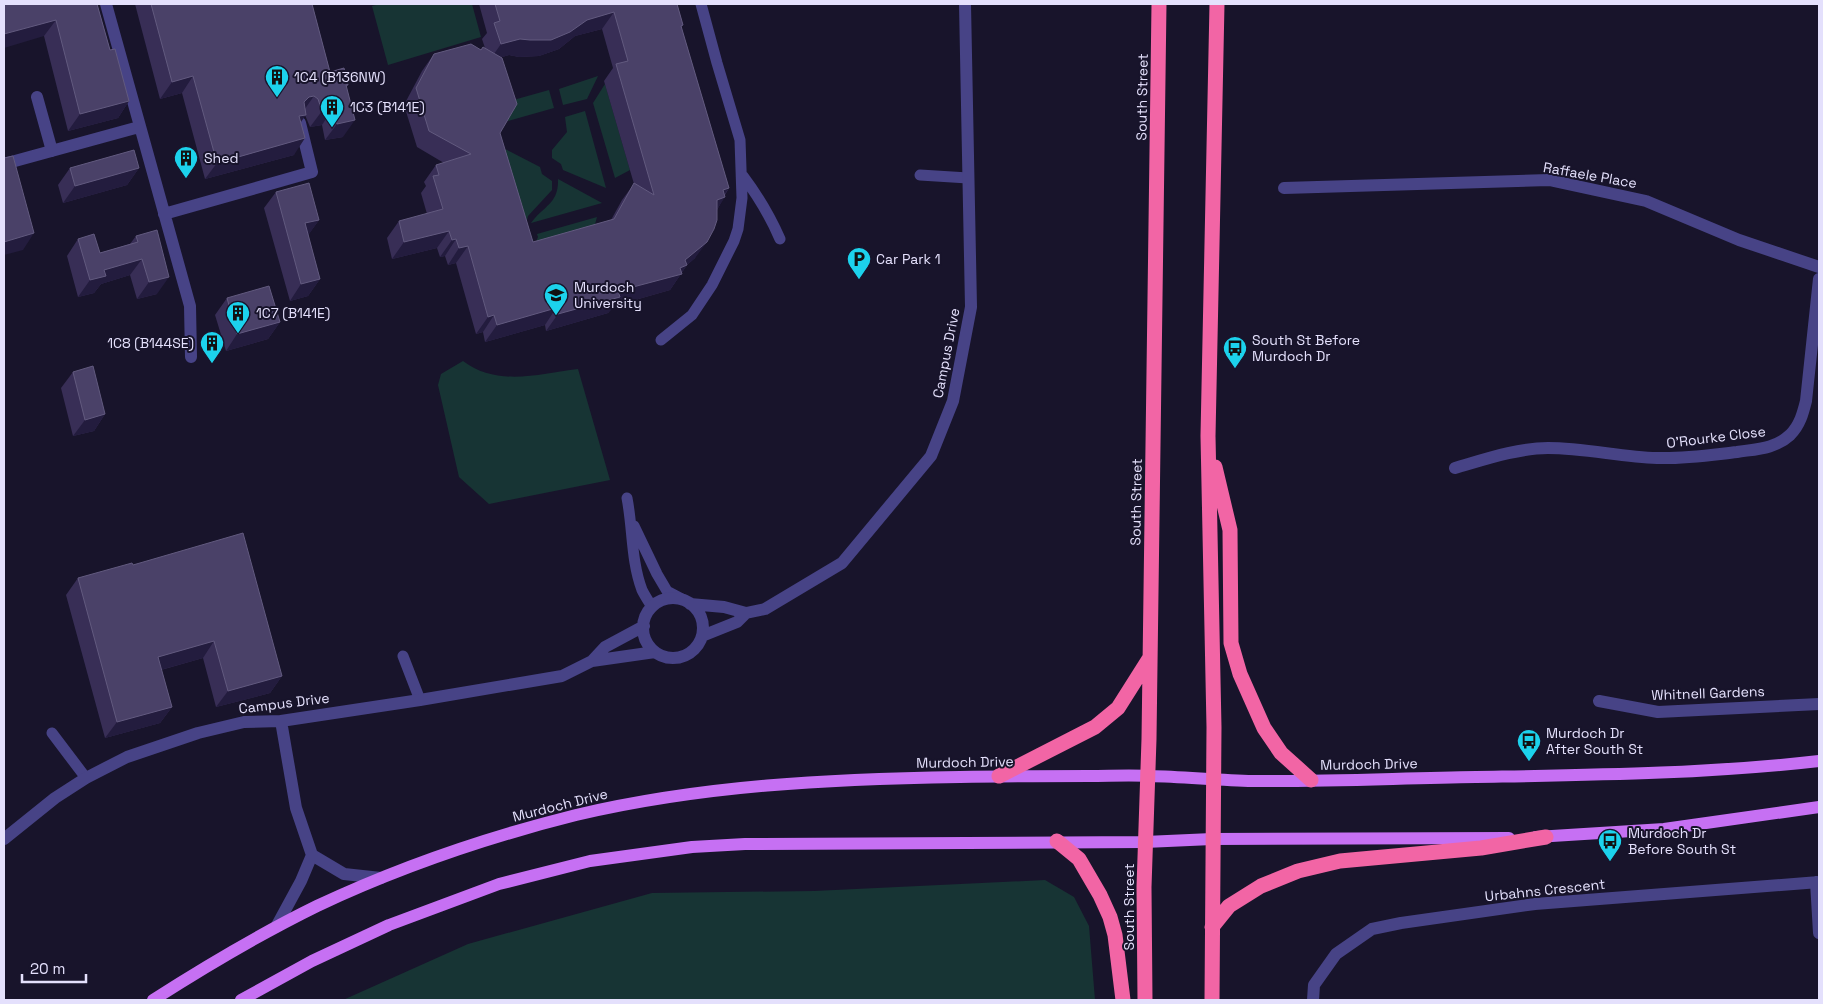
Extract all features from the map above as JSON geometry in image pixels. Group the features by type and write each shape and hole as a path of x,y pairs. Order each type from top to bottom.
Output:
{"highway":[{"name":"South Street","path":"1145,1000 1145,842 1150,658 1159,4"},
{"path":"1212,1000 1214,727 1208,436 1217,4"},
{"path":"1208,436 1230,530 1231,643 1240,674 1264,728 1281,753 1310,780"},
{"path":"999,776 1095,727 1118,708 1150,658"},
{"path":"1212,927 1229,906 1261,886 1298,871 1340,861 1481,848 1546,837"},
{"path":"1057,841 1079,859 1100,895 1110,917 1115,936 1123,1000"}],"main road":[{"name":"Murdoch Drive","path":"153,1000 207,966 276,927 315,907 381,878 499,836 578,815 689,794 739,787 810,781 999,776 1147,776 1213,780 1310,780 1676,773 1819,761"},
{"path":"241,1000 312,961 389,925 499,884 590,861 647,852 718,845 1546,837 1664,829 1819,808"}],"street":[{"path":"106,4 190,306 190,356"},
{"name":"Campus Drive","path":"702,636 737,622 746,614 765,609 842,563 931,456 953,401 971,307 965,4"},
{"path":"37,97 52,151"},
{"path":"164,214 312,172 300,121"},
{"path":"4,164 139,127"},
{"name":"Raffaele Place","path":"1284,188 1548,180 1646,201 1739,240 1819,267"},
{"name":"O’Rourke Close","path":"1455,468 1510,454 1545,448 1578,449 1655,458 1682,458 1770,447 1789,436 1796,428 1802,416 1806,401 1819,279"},
{"path":"687,602 700,615 703,629 702,636 695,649 683,656 668,658 655,652 646,641 644,626 652,607 664,600 677,599 724,607 746,614"},
{"name":"Campus Drive","path":"592,661 605,647 644,626"},
{"name":"Campus Drive","path":"4,839 55,798 86,778 127,757 198,733 244,722 281,721 562,676 592,661 655,652"},
{"name":"Whitnell Gardens","path":"1599,701 1658,712 1819,704"},
{"path":"281,721 296,808 312,855 344,874 381,878"},
{"path":"276,927 301,881 312,855"},
{"path":"1818,882 1819,933"},
{"name":"Urbahns Crescent","path":"1313,1000 1314,985 1336,954 1372,929 1535,904 1818,882"}],"lane":[{"path":"661,340 692,315 712,285 728,255 738,229 742,198 743,176 740,140 701,4"},
{"path":"920,175 968,178"},
{"path":"743,176 772,220 780,239"},
{"path":"627,498 635,562 643,591 652,607"},
{"path":"631,520 667,591 687,602"},
{"path":"404,656 420,700"},
{"path":"52,733 86,778"}],"green space":[{"path":"380,4 472,4 481,37 388,65 372,6"},
{"path":"598,76 587,99 563,105 559,89"},
{"path":"605,84 630,170 615,178 593,103"},
{"path":"549,90 554,108 508,121 503,103"},
{"path":"585,111 606,188 563,170 561,164 552,158 552,150 567,132 565,117"},
{"path":"505,149 540,167 542,174 552,181 552,190 528,216 526,223 498,155"},
{"path":"558,179 602,203 531,223 553,199 558,187"},
{"path":"597,217 592,235 532,252 538,237 537,234"},
{"path":"463,361 476,369 504,376 533,376 578,369 610,480 489,504 459,477 438,385 441,374"},
{"path":"1045,880 1074,897 1089,926 1095,1000 343,1000 468,944 652,893 814,891"}],"building":[{"path":"4,4 97,4 110,50 115,49 129,101 80,114 56,20 4,34"},
{"path":"151,4 312,4 330,72 344,68 348,85 346,85 355,120 337,124 333,108 322,111 318,99 314,96 309,97 304,102 306,115 299,116 305,138 217,163 193,76 172,82"},
{"path":"495,4 677,4 683,25 681,26 729,188 723,190 725,197 717,200 717,220 707,242 685,260 687,265 680,268 682,274 618,291 620,297 558,314 556,308 497,325 494,315 488,317 468,246 459,248 456,239 452,240 449,231 404,242 399,221 443,209 433,176 439,175 436,165 471,154 429,131 416,88 434,54 471,44 481,50 483,47 502,58 517,104 500,133 533,242 614,219 634,183 654,195 616,64 628,61 614,12 587,20 570,32 551,40 520,39 501,44 494,23 500,21"},
{"path":"134,150 139,168 75,186 70,168"},
{"path":"13,156 34,233 4,242 4,158"},
{"path":"309,183 319,220 305,223 320,279 301,284 276,192"},
{"path":"157,230 169,277 149,282 142,259 104,270 106,276 90,280 78,239 94,234 100,253 138,242 136,236"},
{"path":"269,286 280,322 237,334 227,298"},
{"path":"93,366 105,414 85,420 73,372"},
{"path":"243,533 282,676 228,691 214,641 158,657 172,707 117,722 78,578 132,563 133,565"}],"place":[{"name":"1C4 (B136NW)","path":"277,98"},
{"name":"1C3 (B141E)","path":"332,128"},
{"name":"Shed","path":"186,179"},
{"name":"Car Park 1","path":"859,280"},
{"name":"Murdoch University","path":"556,316"},
{"name":"1C7 (B141E)","path":"238,334"},
{"name":"1C8 (B144SE)","path":"212,364"},
{"name":"South St Before Murdoch Dr","path":"1235,369"},
{"name":"Murdoch Dr After South St","path":"1529,762"},
{"name":"Murdoch Dr Before South St","path":"1610,862"}]}
